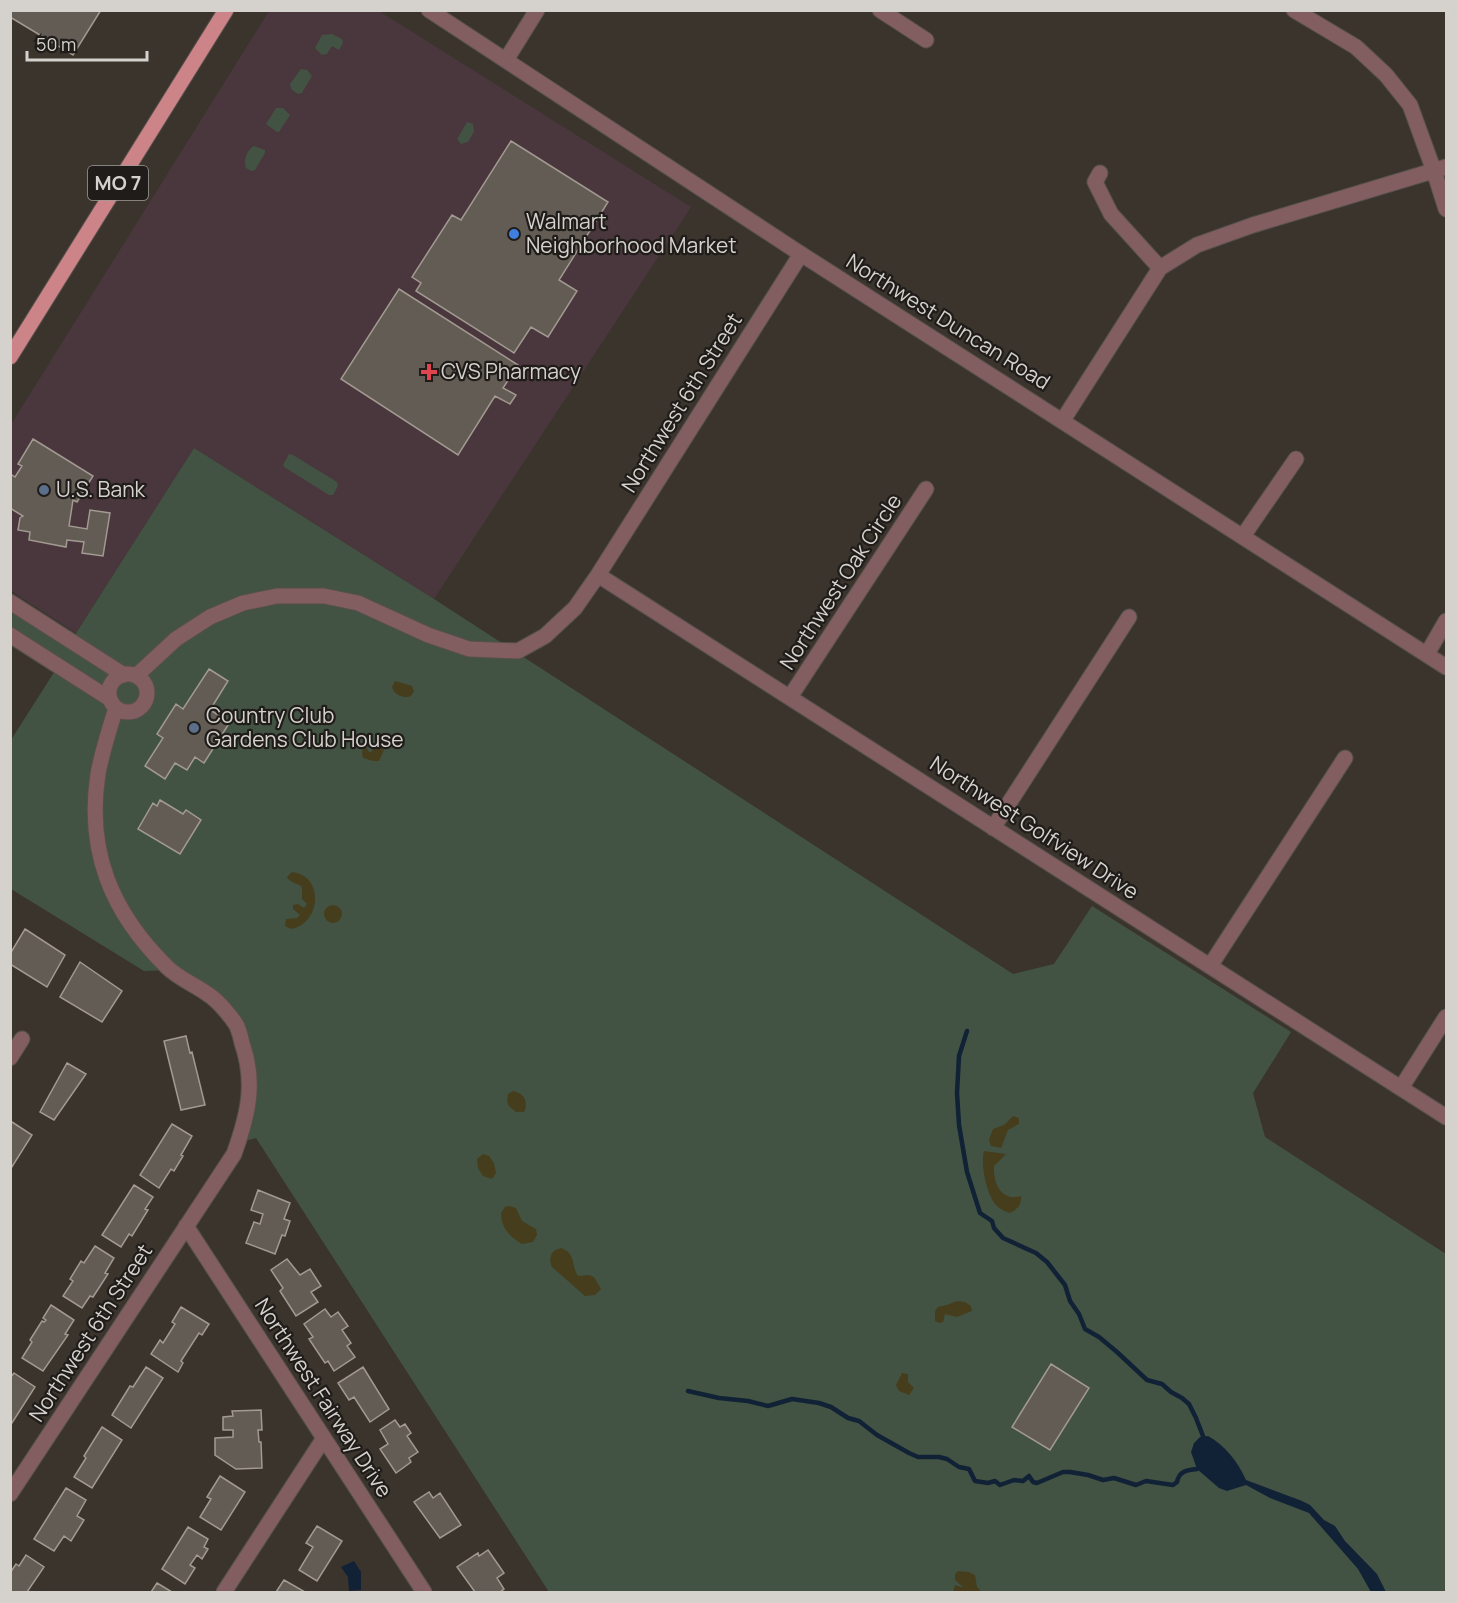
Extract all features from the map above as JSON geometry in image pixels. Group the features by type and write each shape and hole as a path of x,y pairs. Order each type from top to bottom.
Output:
{"main road":[{"name":"MO 7","path":"10,357 226,10"}],"street":[{"name":"Northwest Duncan Road","path":"429,10 801,254 1446,667"},
{"path":"506,60 537,10"},
{"path":"880,10 926,40"},
{"path":"1294,10 1356,46 1386,75 1410,105 1440,169 1446,209"},
{"path":"1063,420 1160,268 1197,245 1253,225 1440,169"},
{"path":"1100,173 1095,182 1111,214 1160,268"},
{"name":"Northwest 6th Street","path":"130,675 176,639 210,617 243,603 277,596 324,596 358,603 428,635 469,649 518,651 545,636 575,608 598,575 801,254"},
{"path":"1243,536 1296,459"},
{"name":"Northwest Oak Circle","path":"790,697 926,489"},
{"name":"Northwest Golfview Drive","path":"598,575 1446,1117"},
{"path":"10,602 145,685 148,707 128,712 10,635"},
{"path":"993,828 1129,617"},
{"path":"1427,654 1446,621"},
{"path":"113,703 109,692 113,681 130,675"},
{"name":"Northwest 6th Street","path":"10,1494 234,1154 250,1097 248,1060 237,1025 211,996 169,969 145,942 121,910 103,872 96,829 98,775 113,703"},
{"path":"1210,966 1345,758"},
{"path":"1401,1088 1446,1017"},
{"path":"10,1058 22,1039"},
{"name":"Northwest Fairway Drive","path":"186,1226 424,1593"},
{"path":"224,1593 324,1438"}],"shaded area":[{"path":"269,11 379,11 691,207 434,599 194,448 76,633 11,591 10,426"}],"green space":[{"path":"332,34 342,39 343,43 339,50 332,46 327,54 322,55 315,48 322,35"},
{"path":"301,69 307,70 312,76 302,93 298,94 291,89 290,84"},
{"path":"276,108 283,108 290,115 279,132 266,124"},
{"path":"467,122 473,124 474,132 468,142 461,144 457,139"},
{"path":"254,146 265,150 265,153 255,170 251,171 246,168 245,159 249,150"},
{"path":"194,448 434,599 1013,974 1054,964 1092,906 1291,1032 1253,1093 1265,1137 1446,1254 1446,1592 549,1592 256,1138 238,1143 250,1097 237,1025 169,970 144,971 11,889 11,740 58,666 11,639 10,603 71,641"},
{"path":"289,454 337,482 338,486 333,495 329,495 284,467"}],"sand":[{"path":"395,681 412,686 414,691 411,696 402,697 397,694 392,687"},
{"path":"377,745 384,750 379,761 363,758 363,749 367,748 371,752"},
{"path":"292,872 310,881 315,899 309,918 301,925 291,929 285,926 286,919 297,918 300,915 293,909 293,905 298,904 304,908 307,904 302,899 300,885 287,877"},
{"path":"333,905 339,908 342,914 339,920 333,923 327,920 324,914 327,908"},
{"path":"513,1091 524,1098 526,1105 524,1112 516,1112 509,1106 508,1094"},
{"path":"1013,1116 1019,1118 1019,1124 1008,1130 1001,1148 991,1146 989,1140 993,1129 1004,1125"},
{"path":"984,1151 1006,1154 994,1166 994,1172 997,1185 1003,1194 1021,1196 1021,1202 1010,1213 994,1203 988,1189 984,1172"},
{"path":"483,1154 489,1156 494,1163 496,1173 492,1179 483,1176 478,1168 477,1159"},
{"path":"505,1207 516,1208 522,1221 536,1229 537,1235 533,1242 522,1244 507,1232 501,1213"},
{"path":"561,1248 571,1256 578,1276 594,1277 601,1289 595,1295 585,1296 552,1267 551,1255"},
{"path":"957,1301 971,1306 972,1311 957,1317 945,1314 943,1322 935,1321 935,1311 938,1307"},
{"path":"902,1373 908,1374 908,1382 914,1388 909,1395 899,1391 896,1385"},
{"path":"958,1571 975,1575 977,1587 982,1592 953,1592 955,1585 964,1588 955,1580 955,1574"}],"water":[{"path":"1208,1436 1230,1455 1246,1480 1310,1505 1324,1520 1335,1526 1345,1541 1377,1574 1386,1592 1371,1592 1358,1569 1309,1513 1270,1498 1246,1485 1227,1491 1219,1488 1197,1469 1191,1452 1194,1443 1200,1437"},
{"path":"354,1561 361,1572 361,1590 349,1591 348,1577 341,1567"}],"building":[{"path":"10,10 101,10 73,55 10,17"},
{"name":"Walmart Neighborhood Market","path":"511,141 608,202 559,280 577,291 548,337 531,327 514,353 416,291 421,283 412,277 452,215 461,220"},
{"name":"CVS Pharmacy","path":"399,289 518,365 503,388 516,395 510,404 495,396 458,455 341,379"},
{"path":"33,439 93,476 77,502 73,500 69,526 87,529 90,510 110,513 103,556 82,553 84,542 67,540 66,547 29,540 30,532 18,530 20,518 23,516 10,508 10,478 12,475 15,477 22,466 18,464"},
{"name":"Country Club Gardens Club House","path":"209,669 228,681 210,710 230,722 204,763 195,757 187,770 175,763 165,779 145,766 163,738 157,734 176,704 183,709"},
{"path":"160,800 183,814 186,810 201,820 180,854 138,829 153,803 157,806"},
{"path":"25,929 65,955 47,987 10,964 10,954"},
{"path":"80,962 122,991 102,1022 60,997"},
{"path":"186,1036 205,1105 181,1110 164,1041"},
{"path":"67,1063 86,1074 54,1120 40,1112"},
{"path":"12,1122 32,1135 10,1170 10,1125"},
{"path":"172,1124 192,1136 174,1171 171,1169 159,1188 140,1175"},
{"path":"134,1185 153,1197 132,1236 129,1234 121,1247 102,1235"},
{"path":"258,1190 290,1203 284,1219 290,1221 275,1254 246,1243 254,1222 260,1224 263,1214 251,1210"},
{"path":"95,1246 114,1258 105,1273 108,1274 93,1297 90,1296 82,1308 63,1296 73,1281 70,1279 81,1261 84,1263"},
{"path":"287,1259 300,1275 310,1269 321,1286 311,1292 318,1302 296,1316 280,1291 283,1288 271,1270"},
{"path":"51,1305 74,1320 65,1334 68,1335 43,1371 22,1358 42,1321 46,1320 43,1318"},
{"path":"181,1307 209,1324 202,1335 199,1333 181,1361 183,1363 178,1372 151,1354 160,1340 163,1343 175,1324 172,1322"},
{"path":"325,1309 331,1317 338,1312 348,1326 342,1330 351,1343 347,1346 355,1357 334,1371 328,1361 325,1363 309,1339 313,1337 304,1324"},
{"path":"1051,1364 1089,1388 1050,1450 1012,1427"},
{"path":"146,1367 163,1378 131,1428 112,1415 130,1386 133,1387"},
{"path":"363,1367 389,1409 370,1422 354,1397 349,1400 338,1383"},
{"path":"14,1373 35,1387 10,1426 10,1378"},
{"path":"261,1410 262,1430 258,1430 262,1468 236,1469 215,1455 215,1438 233,1437 233,1430 223,1430 223,1417 233,1416 232,1411"},
{"path":"395,1420 400,1427 405,1424 411,1433 407,1436 418,1452 409,1458 411,1462 396,1473 380,1449 388,1444 380,1430"},
{"path":"102,1427 122,1440 92,1488 74,1477"},
{"path":"220,1476 245,1492 221,1530 200,1517 211,1499 207,1497"},
{"path":"66,1488 86,1500 77,1516 84,1520 71,1541 64,1536 54,1551 34,1539"},
{"path":"429,1492 433,1498 440,1493 461,1525 440,1538 414,1502"},
{"path":"317,1526 342,1541 317,1581 299,1570 313,1547 306,1543"},
{"path":"188,1527 208,1539 204,1547 208,1549 202,1559 197,1555 190,1565 195,1568 185,1584 162,1569"},
{"path":"488,1550 504,1573 497,1578 504,1589 500,1592 475,1592 457,1567 478,1553 479,1556"},
{"path":"26,1555 44,1567 27,1592 10,1592 10,1573 16,1564 19,1566"},
{"path":"284,1580 305,1592 276,1592"},
{"path":"157,1583 172,1592 151,1592"}],"waterway":[{"path":"967,1031 959,1056 957,1093 959,1125 967,1172 980,1213 992,1221 994,1228 1003,1238 1036,1253 1047,1262 1065,1285 1070,1301 1085,1329 1099,1337 1147,1380 1162,1384 1189,1404 1203,1436"},
{"path":"688,1391 768,1406 792,1399 819,1403 859,1421 877,1435 909,1453 918,1457 947,1459 959,1467 969,1469 975,1481 988,1483 995,1481 1000,1485 1014,1480 1023,1481 1029,1476 1033,1482 1037,1483 1063,1472 1088,1475 1103,1480 1114,1478 1136,1485 1146,1481 1173,1485 1182,1473 1197,1469"}],"place":[{"name":"Walmart Neighborhood Market","path":"514,234"},
{"name":"CVS Pharmacy","path":"429,372"},
{"name":"U.S. Bank","path":"44,490"},
{"name":"Country Club Gardens Club House","path":"194,728"}]}
